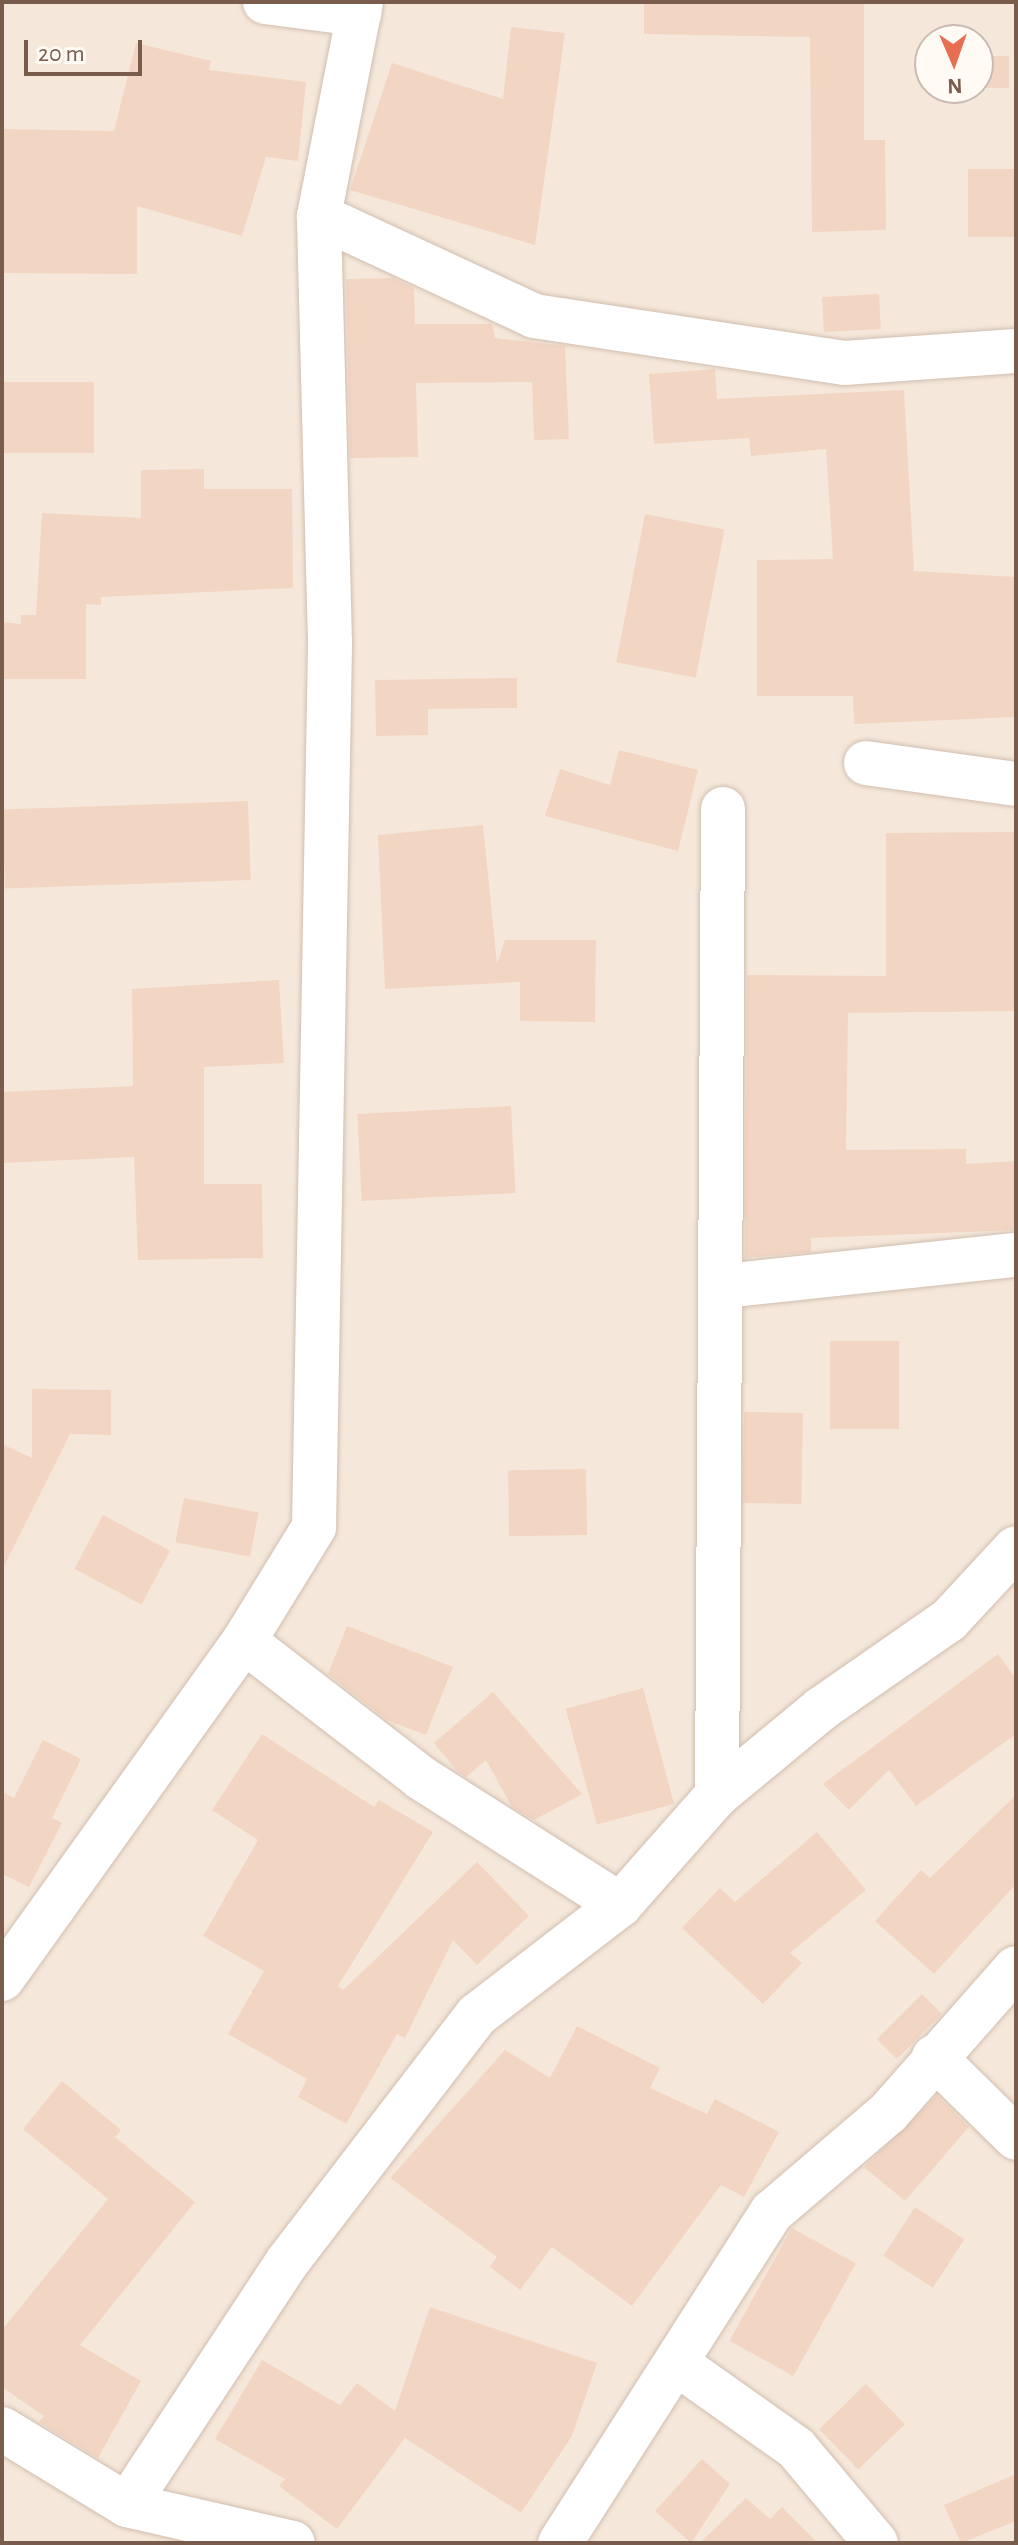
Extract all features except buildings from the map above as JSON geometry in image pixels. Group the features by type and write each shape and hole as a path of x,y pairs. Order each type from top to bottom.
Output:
{"street":[{"path":"2,1979 244,1641 314,1527 330,642 319,216 360,8 265,2"},
{"path":"319,216 534,316 844,363 1016,351"},
{"path":"866,763 1016,784"},
{"path":"717,1795 724,1286 723,809"},
{"path":"724,1286 1016,1255"},
{"path":"127,2505 288,2261 477,2015 620,1905 717,1795 821,1709 949,1620 1016,1548"},
{"path":"244,1641 421,1778 620,1905"},
{"path":"560,2543 772,2212 843,2156 1016,1968"},
{"path":"934,2057 1016,2138"},
{"path":"676,2363 796,2448 876,2543"},
{"path":"2,2429 127,2505 293,2543"}],"shaded area":[{"path":"2,2 1016,2 1016,2543 2,2543"}]}
